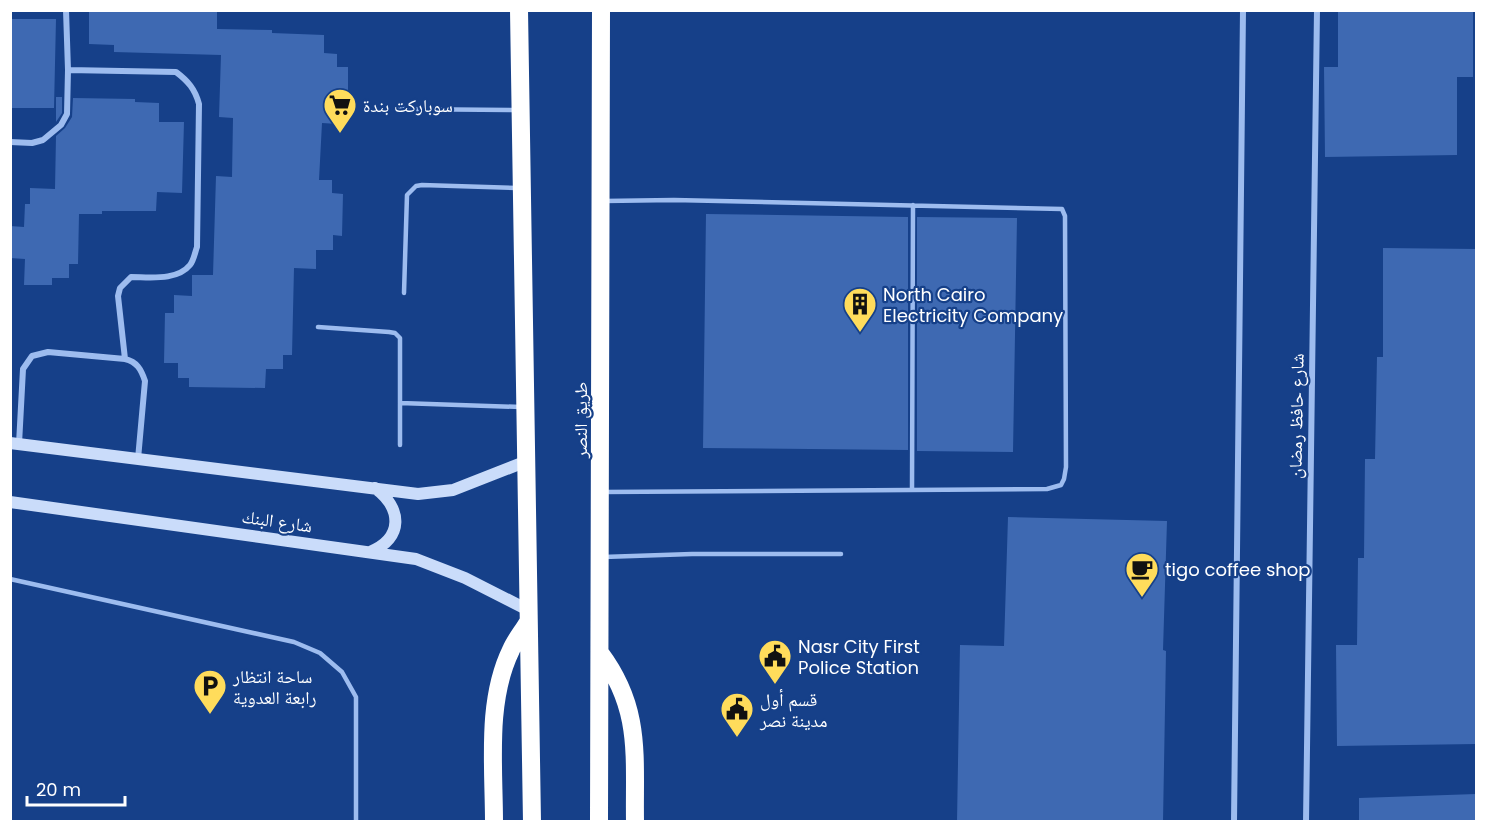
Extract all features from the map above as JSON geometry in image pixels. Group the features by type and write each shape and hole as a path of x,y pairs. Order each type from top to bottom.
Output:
{"highway":[{"path":"519,10 532,822"},
{"name":"طريق النصر","path":"599,822 602,10"},
{"path":"494,822 494,730 498,690 510,650 528,616"},
{"path":"600,653 614,672 627,700 633,729 635,822"}],"street":[{"path":"10,142 32,143 43,140 61,125 66,114 68,70 66,10"},
{"path":"1234,822 1243,10"},
{"name":"شارع حافظ رمضان","path":"1306,822 1317,10"},
{"path":"68,70 176,72 187,80 195,91 199,104 198,247 191,264 182,272 171,276 131,277 120,288 118,296 125,359"},
{"path":"138,459 145,381 134,361 48,352 33,356 23,369 15,444 418,494 436,493 462,487 527,461"},
{"path":"369,552 381,548 390,539 395,527 395,514 390,502 375,488"},
{"name":"شارع البنك","path":"10,502 416,559 439,567 528,616"}],"lane":[{"path":"396,109 521,110"},
{"path":"404,293 407,195 410,190 422,185 523,188"},
{"path":"601,201 674,200 1059,208 1065,212 1066,467 1064,479 1056,488 601,492"},
{"path":"912,490 913,205"},
{"path":"318,327 395,333 400,338 402,344 400,445"},
{"path":"400,403 526,408"},
{"path":"600,557 692,554 841,554"},
{"path":"10,579 294,642 320,653 342,672 356,697 356,822"}],"building":[{"path":"89,10 217,10 217,29 272,30 272,33 324,35 324,53 337,54 337,67 348,67 348,110 338,109 338,124 322,123 319,180 332,180 332,193 343,194 342,236 333,235 333,250 316,250 316,269 294,268 292,355 283,355 283,369 266,369 265,388 189,387 189,378 178,378 178,363 164,363 165,313 174,313 174,295 192,296 192,275 213,275 216,176 232,177 233,118 219,117 221,55 114,52 114,45 89,44"},
{"path":"1338,10 1473,10 1473,77 1457,77 1457,155 1325,157 1324,67 1338,67"},
{"path":"10,19 56,19 54,108 10,108"},
{"path":"56,97 62,97 62,113 56,122"},
{"path":"73,98 135,99 135,102 159,103 159,122 184,122 182,193 157,192 156,211 102,211 102,214 79,214 78,264 69,264 69,278 52,278 52,285 24,285 25,259 10,258 10,226 24,227 25,204 30,204 30,188 55,189 56,136 72,117"},
{"name":"North Cairo Electricity Company","path":"706,214 908,217 908,450 703,448"},
{"path":"917,217 1017,218 1013,452 917,451"},
{"path":"1383,248 1476,249 1476,744 1337,746 1336,645 1357,645 1358,558 1364,558 1365,459 1375,459 1377,357 1383,357"},
{"path":"1008,517 1167,521 1163,650 1166,651 1163,822 957,822 960,645 1004,646"},
{"path":"1476,794 1476,822 1359,822 1359,798"}],"place":[{"name":"سوباركت بندة","path":"340,134"},
{"name":"North Cairo Electricity Company","path":"860,333"},
{"name":"tigo coffee shop","path":"1142,598"},
{"name":"Nasr City First Police Station","path":"775,685"},
{"name":"ساحة انتظار رابعة العدوية","path":"210,715"},
{"name":"قسم أول مدينة نصر","path":"737,738"}]}
